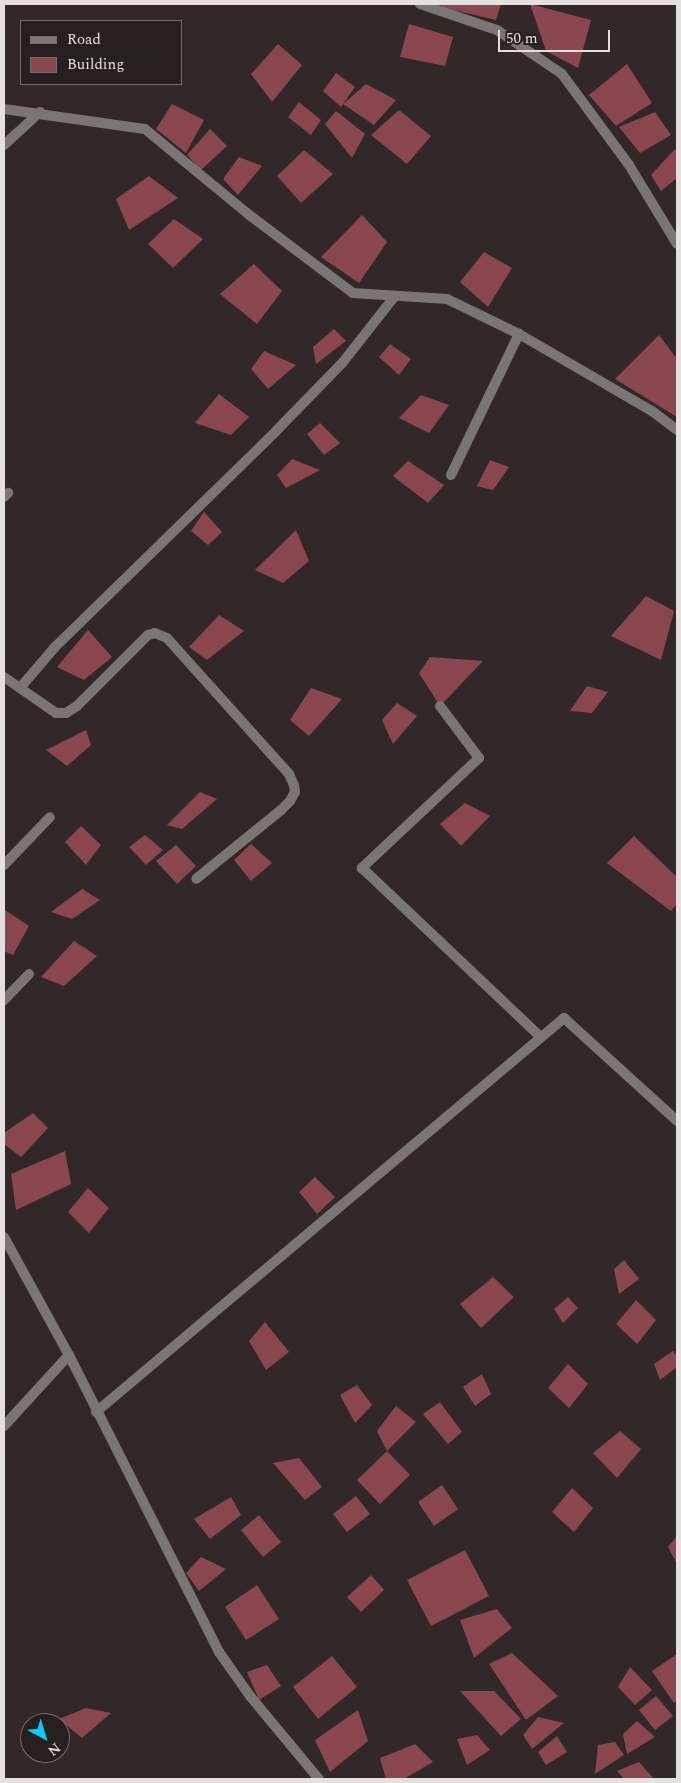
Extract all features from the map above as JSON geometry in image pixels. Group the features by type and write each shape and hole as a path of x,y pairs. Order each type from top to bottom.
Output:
{"street":[{"path":"420,4 497,30 562,74 629,165 677,244"},
{"path":"4,109 40,112 145,129 248,214 353,293 447,299 519,334 652,410 677,430"},
{"path":"4,145 40,112"},
{"path":"20,688 54,648 276,431 343,362 395,296"},
{"path":"451,475 519,334"},
{"path":"4,677 56,713 66,713 77,706 148,635 155,632 167,638 289,774 294,784 295,792 281,810 196,879"},
{"path":"440,706 479,758 362,868 541,1037"},
{"path":"4,866 50,817"},
{"path":"4,1000 29,974"},
{"path":"96,1412 564,1018 677,1122"},
{"path":"4,1237 69,1355 96,1412 219,1652 250,1696 319,1779"},
{"path":"4,1426 69,1355"}],"building":[{"path":"442,4 501,4 496,20 441,7"},
{"path":"530,4 591,20 578,68 546,51"},
{"path":"409,24 453,37 445,66 400,57"},
{"path":"278,44 302,65 272,102 251,74"},
{"path":"627,64 652,103 616,126 589,95"},
{"path":"336,73 355,87 341,107 323,91"},
{"path":"366,84 396,100 374,125 343,104"},
{"path":"299,102 321,120 311,135 288,117"},
{"path":"172,104 204,120 186,153 156,129"},
{"path":"399,110 431,136 407,164 371,135"},
{"path":"336,111 365,134 352,158 325,124"},
{"path":"655,112 671,135 640,153 619,127"},
{"path":"210,129 227,146 201,170 187,155"},
{"path":"675,149 677,152 677,178 661,191 651,175"},
{"path":"304,150 333,174 301,203 277,176"},
{"path":"239,157 262,166 238,195 223,179"},
{"path":"149,176 178,198 129,230 116,199"},
{"path":"362,215 387,242 359,283 321,257"},
{"path":"174,219 203,239 173,268 148,244"},
{"path":"484,252 512,268 488,307 460,282"},
{"path":"254,264 282,291 257,324 220,294"},
{"path":"334,329 346,341 316,364 313,347"},
{"path":"659,335 677,359 677,417 615,379"},
{"path":"390,344 411,359 399,375 379,357"},
{"path":"264,351 296,365 268,389 251,369"},
{"path":"219,394 249,417 231,435 195,423"},
{"path":"421,395 449,405 429,433 399,418"},
{"path":"320,423 340,443 324,455 307,434"},
{"path":"292,459 320,470 286,488 277,475"},
{"path":"490,460 509,467 493,490 477,486"},
{"path":"408,461 444,485 428,503 393,476"},
{"path":"204,512 222,532 208,545 191,531"},
{"path":"296,530 309,561 283,583 255,570"},
{"path":"646,596 674,611 661,660 611,636"},
{"path":"219,615 244,631 207,660 189,647"},
{"path":"88,630 112,657 84,680 57,667"},
{"path":"430,657 483,661 440,706 419,673"},
{"path":"587,686 608,692 592,713 570,711"},
{"path":"311,688 342,699 309,736 290,720"},
{"path":"397,703 417,716 393,744 382,720"},
{"path":"86,730 91,745 67,766 46,750"},
{"path":"200,792 217,799 182,829 167,825"},
{"path":"465,803 490,816 461,846 440,824"},
{"path":"81,826 101,845 86,865 65,842"},
{"path":"145,835 163,850 146,865 129,847"},
{"path":"634,836 677,877 677,904 671,911 607,863"},
{"path":"251,844 272,863 251,881 234,860"},
{"path":"176,845 196,866 177,884 156,861"},
{"path":"82,889 100,900 72,919 51,912"},
{"path":"5,910 29,926 13,955 4,951"},
{"path":"74,941 97,956 64,986 41,977"},
{"path":"33,1113 48,1128 21,1157 4,1144 4,1133"},
{"path":"65,1151 71,1184 16,1210 11,1174"},
{"path":"315,1177 335,1197 317,1214 299,1192"},
{"path":"88,1188 109,1208 89,1233 68,1212"},
{"path":"624,1260 639,1279 619,1294 614,1269"},
{"path":"493,1277 514,1297 481,1328 460,1304"},
{"path":"568,1297 578,1308 563,1323 554,1309"},
{"path":"636,1300 656,1320 637,1344 616,1324"},
{"path":"265,1322 289,1352 266,1370 249,1341"},
{"path":"673,1351 677,1356 677,1367 660,1380 654,1364"},
{"path":"568,1364 588,1384 569,1408 548,1388"},
{"path":"482,1374 491,1394 475,1406 463,1387"},
{"path":"357,1385 372,1405 355,1423 340,1395"},
{"path":"440,1402 462,1432 448,1444 423,1414"},
{"path":"396,1406 416,1422 387,1451 377,1431"},
{"path":"620,1431 641,1449 617,1478 593,1453"},
{"path":"387,1451 410,1475 380,1504 357,1480"},
{"path":"299,1458 322,1487 305,1500 273,1463"},
{"path":"442,1485 458,1509 434,1526 418,1502"},
{"path":"572,1488 593,1508 574,1532 552,1512"},
{"path":"356,1496 370,1514 347,1532 333,1514"},
{"path":"231,1497 241,1515 210,1539 194,1519"},
{"path":"259,1515 281,1542 263,1557 241,1530"},
{"path":"677,1536 677,1564 668,1547"},
{"path":"465,1550 489,1596 431,1626 407,1580"},
{"path":"201,1557 226,1569 199,1591 186,1573"},
{"path":"371,1575 384,1590 361,1612 347,1597"},
{"path":"257,1585 279,1619 246,1640 225,1607"},
{"path":"497,1609 512,1628 474,1658 460,1620"},
{"path":"512,1653 558,1696 526,1720 489,1664"},
{"path":"677,1654 677,1700 674,1703 652,1671"},
{"path":"332,1656 357,1687 318,1719 293,1687"},
{"path":"267,1665 281,1686 259,1700 247,1672"},
{"path":"630,1667 652,1690 635,1705 618,1687"},
{"path":"460,1691 494,1691 521,1719 501,1736"},
{"path":"656,1696 673,1716 655,1730 639,1710"},
{"path":"86,1708 111,1713 82,1738 70,1728 70,1715"},
{"path":"358,1710 368,1741 330,1772 315,1740"},
{"path":"538,1717 564,1723 532,1749 523,1735"},
{"path":"637,1721 655,1737 627,1754 623,1734"},
{"path":"477,1735 490,1750 467,1765 457,1739"},
{"path":"557,1736 567,1752 546,1765 538,1752"},
{"path":"615,1742 624,1755 595,1774 598,1745"},
{"path":"415,1744 433,1762 404,1779 386,1779 380,1758"},
{"path":"639,1762 654,1779 624,1779 617,1771"}]}
